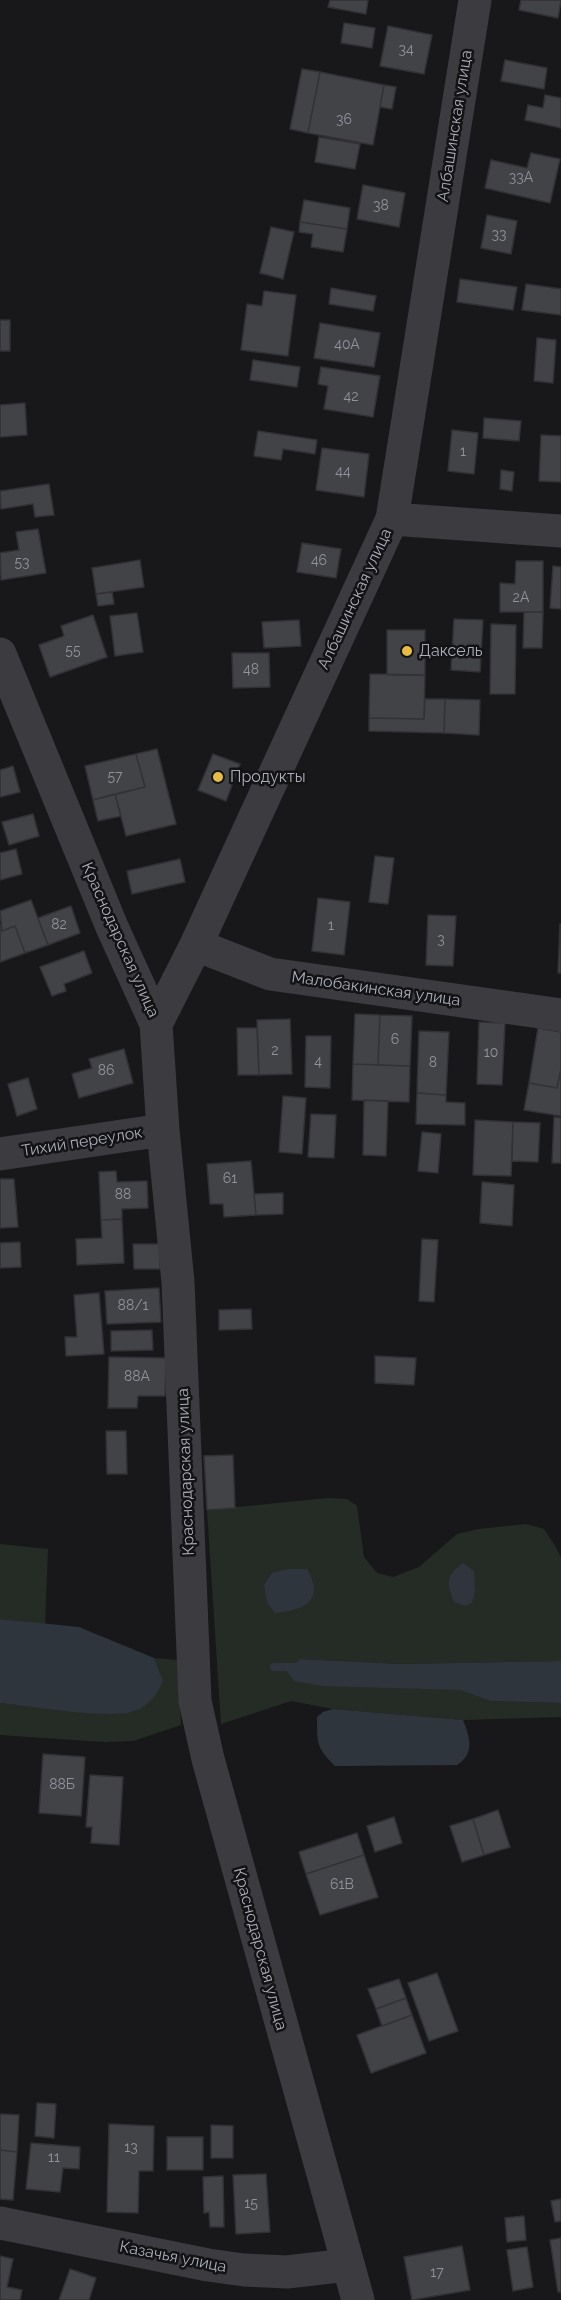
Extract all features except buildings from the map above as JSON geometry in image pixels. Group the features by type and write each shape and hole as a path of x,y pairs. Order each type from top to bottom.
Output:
{"street":[{"name":"Албашинская улица","path":"156,1024 196,945 392,519 475,0"},
{"path":"392,519 561,531"},
{"name":"Краснодарская улица","path":"0,654 112,927 156,1024 163,1130 178,1282 195,1701 207,1759 358,2300"},
{"name":"Малобакинская улица","path":"196,945 270,974 561,1015"},
{"name":"Тихий переулок","path":"0,1154 163,1130"},
{"name":"Казачья улица","path":"0,2223 196,2263 244,2270 287,2272 347,2265"}],"shaded area":[{"path":"328,1498 347,1499 357,1506 364,1557 377,1573 393,1577 419,1567 457,1534 526,1524 544,1529 561,1558 561,1661 400,1664 301,1659 460,1690 490,1701 561,1703 561,1717 463,1720 333,1709 291,1701 221,1724 207,1510"},
{"path":"0,1544 48,1549 45,1624 0,1619"},
{"path":"463,1563 474,1571 475,1591 472,1603 465,1606 454,1602 449,1585 450,1576"},
{"path":"289,1569 307,1569 314,1589 313,1597 309,1602 294,1610 275,1613 267,1602 264,1585 272,1573"},
{"path":"0,1619 79,1627 154,1658 163,1681 148,1703 135,1711 122,1713 69,1712 0,1703"},
{"path":"154,1658 177,1660 181,1725 133,1741 104,1742 0,1735 0,1703 111,1714 136,1711 163,1682"},
{"path":"301,1659 400,1664 561,1661 561,1703 490,1701 460,1690 322,1686 294,1681 286,1670"},
{"path":"333,1709 463,1720 468,1733 469,1750 463,1761 457,1765 335,1766 321,1749 317,1733 317,1717"}],"waterway":[{"path":"274,1667 300,1667"}],"place":[{"name":"Даксель","path":"407,651"},
{"name":"Продукты","path":"218,777"}]}
